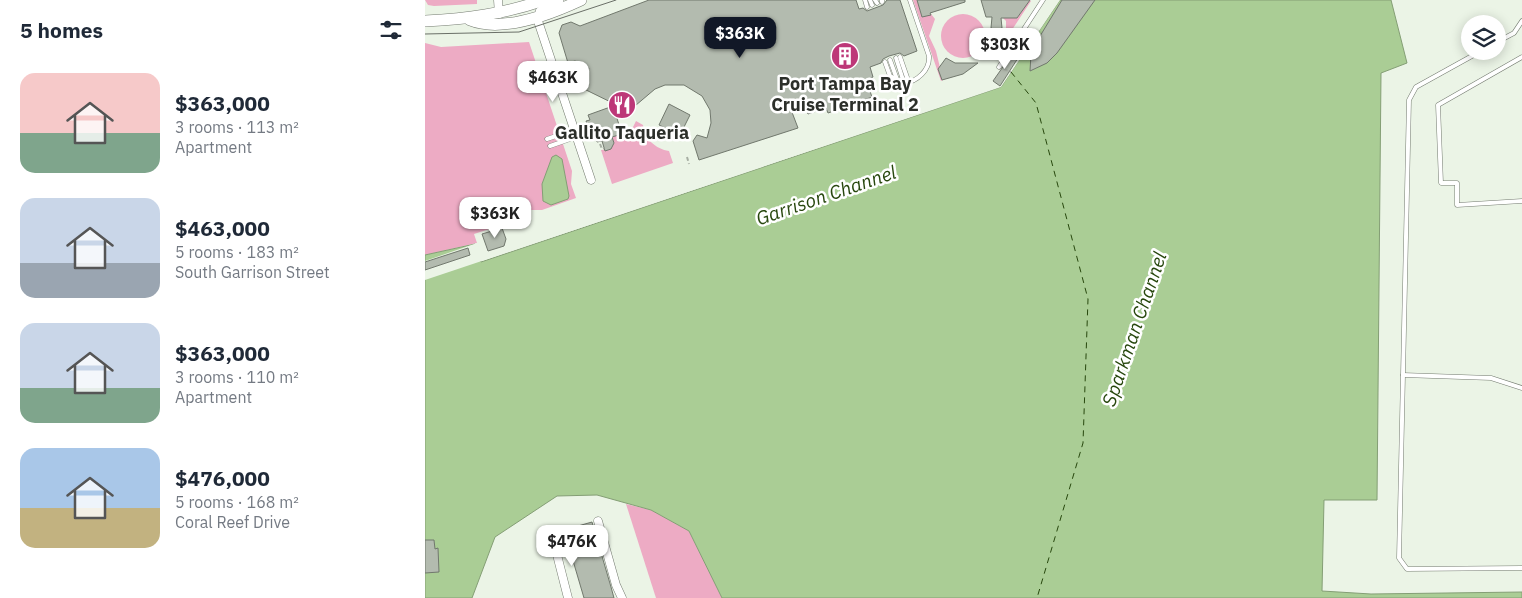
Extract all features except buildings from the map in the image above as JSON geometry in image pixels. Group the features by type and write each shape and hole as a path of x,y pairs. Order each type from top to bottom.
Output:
{"main road":[{"path":"425,21 499,14 544,0"},
{"path":"537,18 547,6 558,0"},
{"path":"466,18 478,23 519,22 537,18 581,0"}],"street":[{"path":"498,0 499,14"},
{"path":"537,18 591,180"},
{"path":"598,521 616,585 622,598"},
{"path":"554,542 568,598"}],"lane":[{"path":"865,0 867,7"},
{"path":"885,62 890,76 898,82 904,83 919,77 929,59 910,0"},
{"path":"999,67 1043,0"},
{"path":"1506,37 1514,33 1522,21"},
{"path":"1522,57 1438,105 1441,184 1457,182 1457,205 1522,201"},
{"path":"904,83 898,58 909,82"},
{"path":"890,60 898,82"},
{"path":"1465,60 1416,87 1409,100 1399,558 1407,568 1522,568"},
{"path":"547,139 575,133"},
{"path":"549,146 575,133"},
{"path":"1403,375 1491,378 1522,388"}],"path":[{"path":"600,144 602,149 605,148"},
{"path":"687,157 689,164"}],"shaded area":[{"path":"425,0 477,0 477,4 434,6 428,5"},
{"path":"913,0 917,0 922,17 931,14 935,19 929,36 936,51 943,80 941,81"},
{"path":"1029,0 1031,1 994,57 989,52 993,43 1001,42 1000,34 1006,29 1006,21 1002,17 1017,18"},
{"path":"959,14 967,14 979,20 985,36 979,52 967,58 959,58 947,52 941,40 941,32 947,20"},
{"path":"529,42 572,171 571,184 576,198 542,210 528,210 529,216 474,234 477,243 425,255 425,43 441,47"},
{"path":"636,121 643,125 648,139 655,146 669,151 673,163 612,184 601,150 611,149 614,143 612,137 631,131"},
{"path":"626,504 651,510 689,531 722,598 656,598"}],"water":[{"path":"1060,0 1391,0 1407,63 1381,73 1377,500 1324,500 1322,591 1371,594 1522,592 1522,598 722,598 689,531 651,510 597,495 557,496 495,537 472,598 425,598 425,255 475,244 481,262 1001,87"},
{"path":"556,155 562,159 569,196 568,199 551,205 543,201 542,184 552,157"}],"pier":[{"path":"1057,0 1060,0 1001,87 425,280 425,261 477,243 482,259 999,85"}],"ferry route":[{"path":"1011,72 1036,103 1088,299 1083,443 1037,598"}],"tram line":[{"path":"425,34 519,32 616,0"}],"place":[{"name":"Port Tampa Bay Cruise Terminal 2","path":"845,56"},
{"name":"Gallito Taqueria","path":"622,105"}],"water label":[{"name":"Garrison Channel","path":"826,195"},
{"name":"Sparkman Channel","path":"1134,329"}]}
